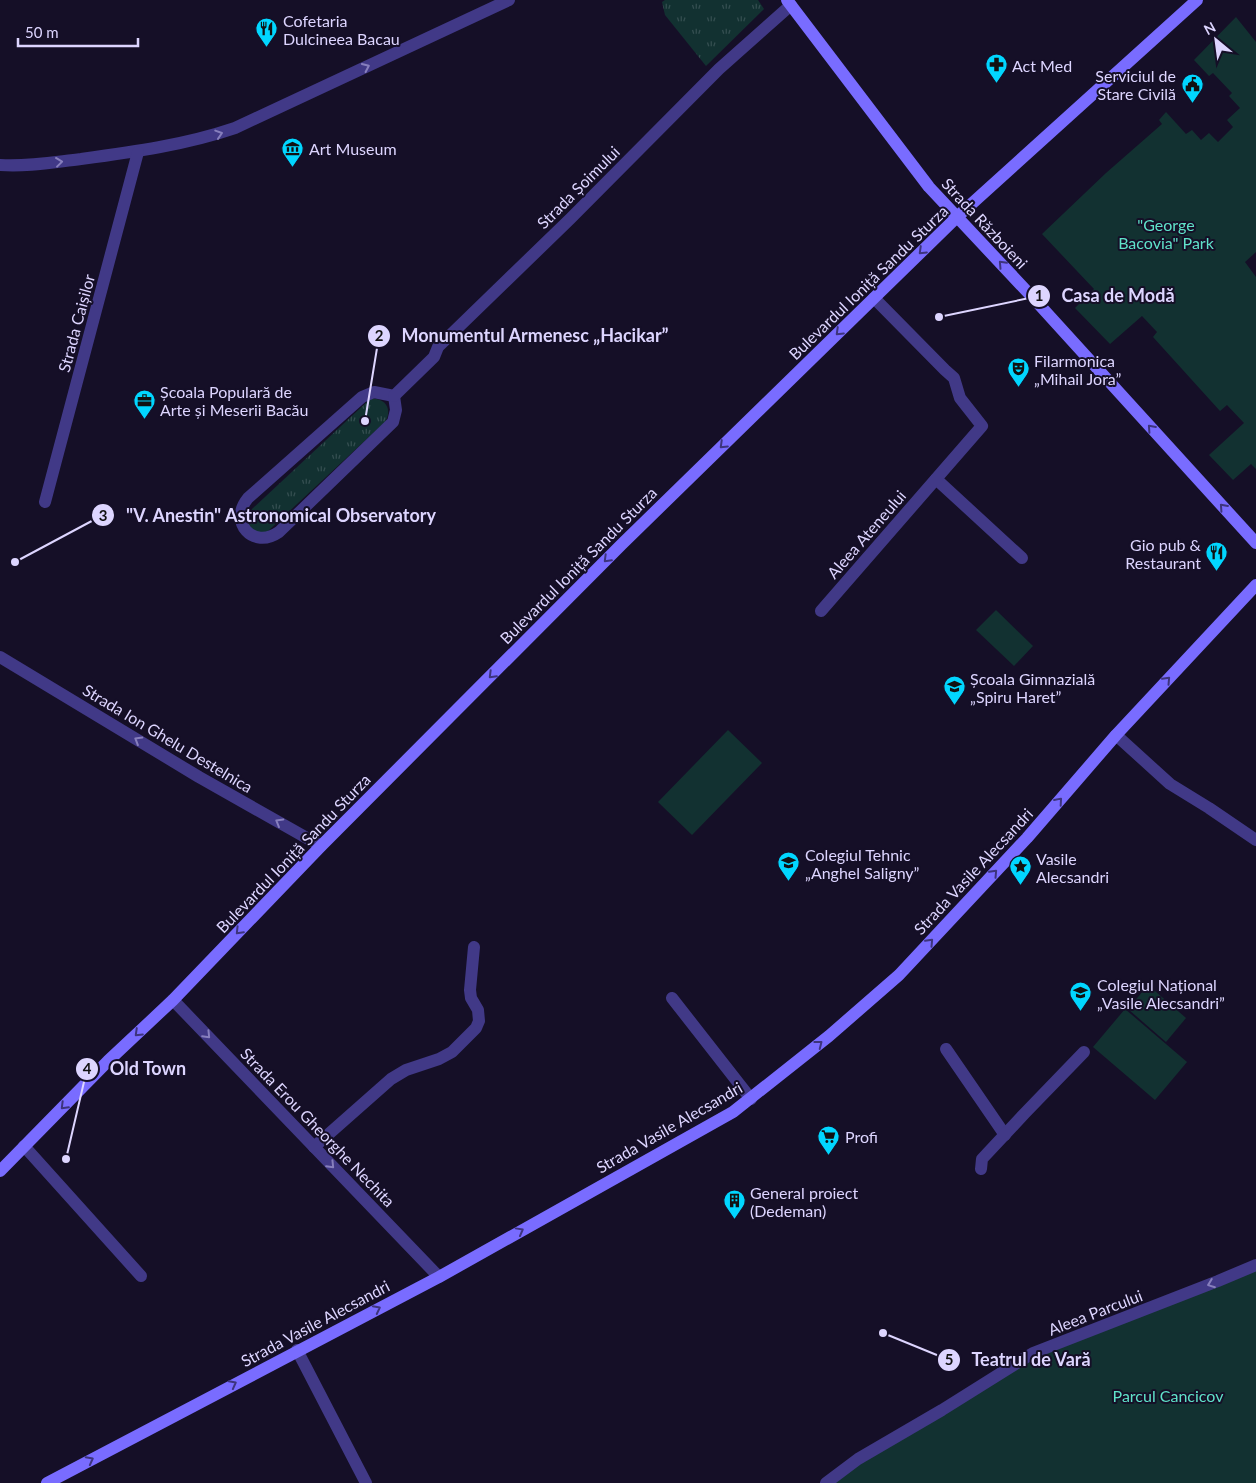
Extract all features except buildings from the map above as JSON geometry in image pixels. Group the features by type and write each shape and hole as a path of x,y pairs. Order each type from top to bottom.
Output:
{"street":[{"path":"0,165 48,163 138,152 211,136 235,128 509,0"},
{"name":"Bulevardul Ioniță Sandu Sturza","path":"0,1171 108,1061 173,1000 321,846 622,544 957,217 1196,0"},
{"name":"Strada Războieni","path":"789,3 914,170 1256,543"},
{"name":"Strada Șoimului","path":"394,396 434,357 438,347 570,219 719,69 789,3"},
{"name":"Strada Caișilor","path":"45,502 138,152"},
{"name":"Aleea Ateneului","path":"821,611 982,426 960,398 953,376 944,370 874,298"},
{"path":"374,392 394,396 396,410 393,422 279,532 272,537 257,538 245,529 240,516 244,503 270,479 362,397 374,392"},
{"path":"936,479 1022,558"},
{"name":"Strada Vasile Alecsandri","path":"47,1483 439,1277 733,1112 751,1099 829,1036 899,975 1027,838 1116,735 1256,585"},
{"name":"Strada Ion Ghelu Destelnica","path":"0,657 199,777 321,846"},
{"path":"1116,735 1170,784 1256,840"},
{"path":"314,1147 392,1079 406,1070 439,1059 452,1052 476,1028 479,1021 478,1010 471,998 470,990 474,947"},
{"path":"672,998 751,1099"},
{"name":"Strada Erou Gheorghe Nechita","path":"173,1000 439,1277"},
{"path":"946,1049 1004,1135"},
{"path":"981,1169 982,1159 1084,1052"},
{"path":"24,1146 141,1276"},
{"name":"Aleea Parcului","path":"826,1483 858,1459 942,1410 1033,1353 1218,1282 1256,1265"},
{"path":"297,1350 366,1483"}],"green space":[{"path":"665,0 758,0 764,9 706,66 665,15 662,2"},
{"name":"\"George Bacovia\" Park","path":"1236,17 1256,42 1256,252 1245,262 1256,277 1256,469 1251,464 1233,480 1209,455 1244,423 1227,405 1220,411 1153,337 1157,332 1142,316 1110,344 1075,308 1094,289 1042,234 1106,173 1162,124 1159,120 1166,112 1186,134 1192,130 1201,140 1209,133 1218,142 1233,127 1227,120 1240,108 1229,96 1232,93 1213,73 1209,76 1194,60"},
{"path":"370,399 380,400 388,408 385,422 267,532 258,533 248,526 247,517 252,509"},
{"path":"996,610 1033,646 1014,666 976,630"},
{"path":"728,730 762,763 692,835 658,802"},
{"path":"1148,985 1186,1018 1166,1042 1128,1009"},
{"path":"1125,1009 1187,1062 1155,1100 1093,1047"},
{"name":"Parcul Cancicov","path":"1256,1265 1256,1483 826,1483 1033,1353"}],"place":[{"name":"Cofetaria Dulcineea Bacau","path":"267,48"},
{"name":"Act Med","path":"996,84"},
{"name":"Serviciul de Stare Civilă","path":"1192,103"},
{"name":"Art Museum","path":"293,167"},
{"name":"Casa de Modă","path":"939,317"},
{"name":"Filarmonica „Mihail Jora”","path":"1018,388"},
{"name":"Școala Populară de Arte și Meserii Bacău","path":"144,419"},
{"name":"Monumentul Armenesc „Hacikar”","path":"365,421"},
{"name":"\"V. Anestin\" Astronomical Observatory","path":"15,562"},
{"name":"Gio pub & Restaurant","path":"1217,572"},
{"name":"Școala Gimnazială „Spiru Haret”","path":"954,706"},
{"name":"Colegiul Tehnic „Anghel Saligny”","path":"789,882"},
{"name":"Vasile Alecsandri","path":"1020,886"},
{"name":"Colegiul Național „Vasile Alecsandri”","path":"1081,1012"},
{"name":"Profi","path":"829,1155"},
{"name":"Old Town","path":"66,1159"},
{"name":"General proiect (Dedeman)","path":"734,1220"},
{"name":"Teatrul de Vară","path":"883,1333"}]}
